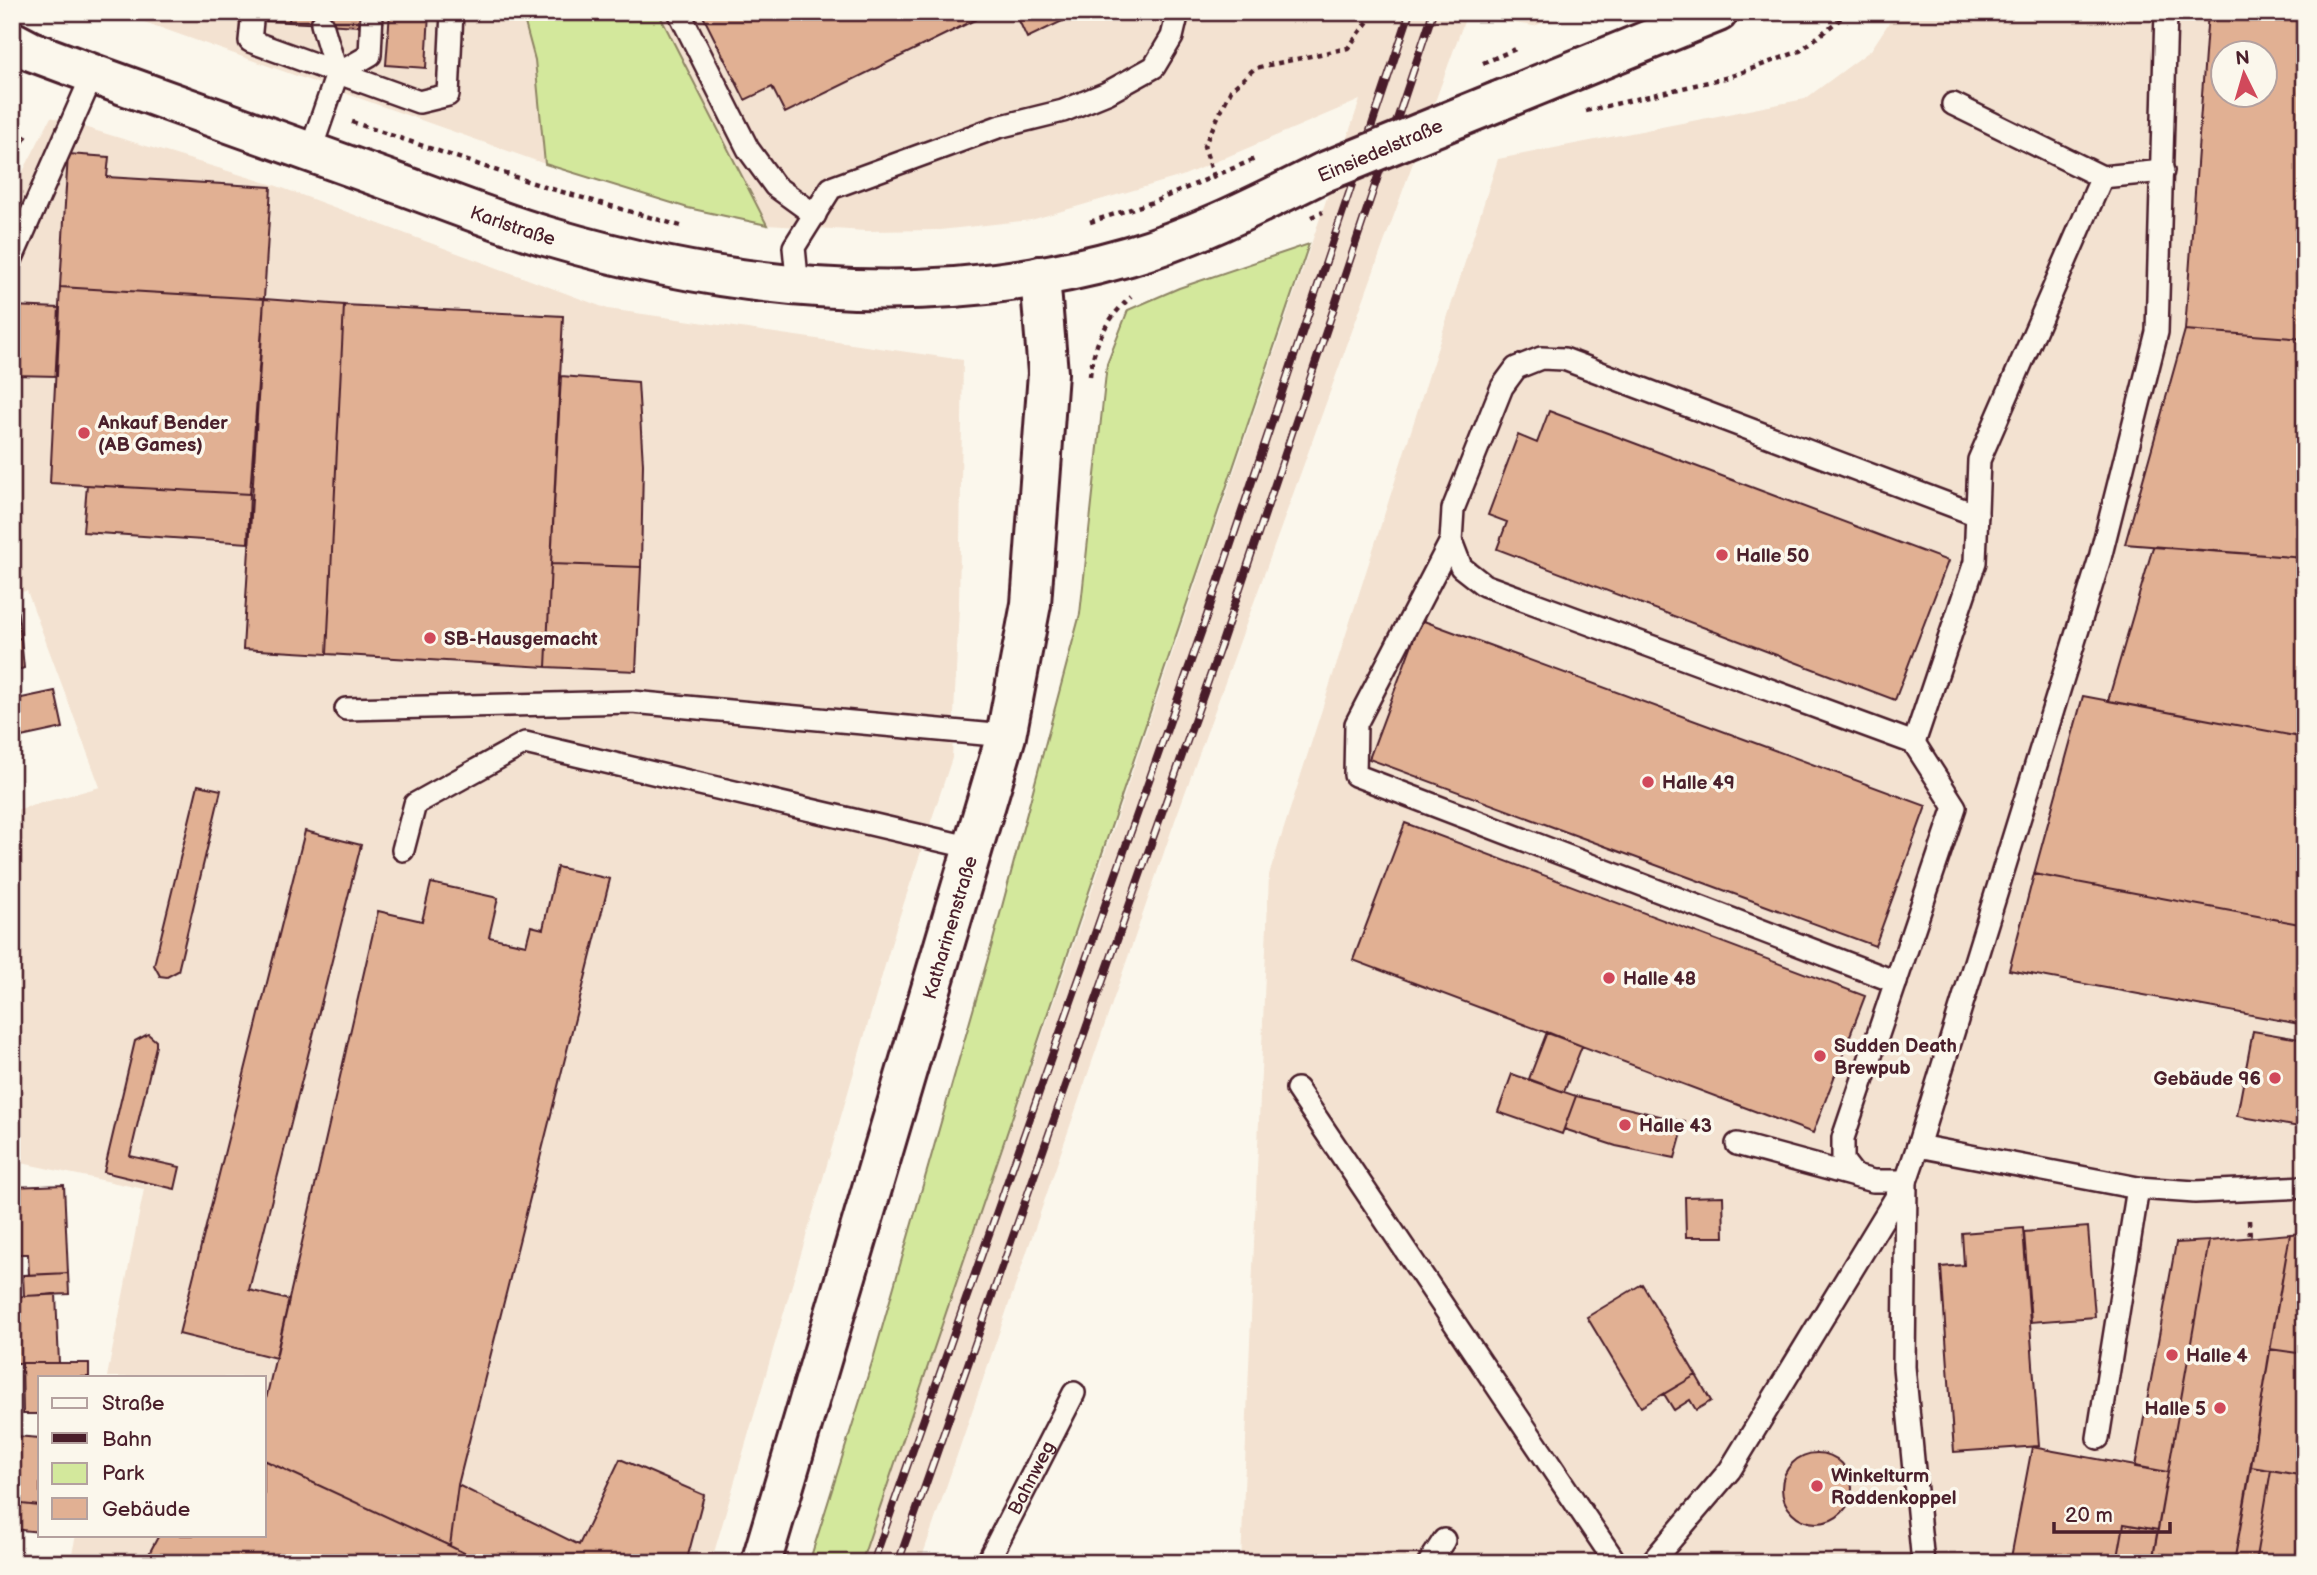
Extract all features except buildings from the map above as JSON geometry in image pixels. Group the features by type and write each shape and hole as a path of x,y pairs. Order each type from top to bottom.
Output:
{"main road":[{"name":"Einsiedelstraße","path":"1040,276 1127,256 1171,242 1324,172 1718,12"},
{"name":"Karlstraße","path":"12,41 93,74 548,237 651,264 798,288 866,291 921,289 1040,276"},
{"name":"Katharinenstraße","path":"761,1563 1006,736 1031,604 1048,373 1040,276"}],"lane":[{"path":"337,74 370,55 372,12"},
{"path":"252,20 250,41 419,102 448,95 452,12"},
{"path":"679,12 748,149 775,186 815,215"},
{"path":"798,288 794,247 831,188 998,127 1063,111 1107,93 1154,66 1172,37 1178,12"},
{"path":"1651,1563 1730,1470 1906,1181 1918,1146 2099,558 2157,332 2166,12"},
{"path":"310,152 337,74 322,24"},
{"path":"12,258 93,74"},
{"path":"1953,104 2102,177 2163,171"},
{"path":"1914,743 1975,562 1979,460 2102,177"},
{"path":"1896,982 1355,775 1356,724 1451,541 1453,509 1502,387 1516,368 1541,358 1564,359 1978,515"},
{"path":"1451,541 1461,567 1484,584 1914,743 1955,807 1843,1138 1843,1161 1853,1174"},
{"path":"346,709 632,702 1006,736"},
{"path":"403,850 415,804 524,743 973,848"},
{"path":"1297,1089 1616,1563"},
{"path":"1737,1144 1873,1181 1906,1181"},
{"path":"1918,1146 2138,1188 2195,1192 2305,1187"},
{"path":"1906,1181 1904,1367 1923,1563"},
{"path":"2098,1438 2138,1188"},
{"name":"Bahnweg","path":"986,1563 1074,1393"},
{"path":"1429,1563 1444,1540"}],"path":[{"path":"1214,177 1204,146 1231,90 1255,68 1348,48 1375,12"},
{"path":"1583,112 1729,77 1800,51 1849,12"},
{"path":"323,112 545,187 692,229"},
{"path":"1078,225 1128,211 1264,155"}],"shaded area":[{"path":"116,12 522,12 535,60 545,164"},
{"path":"658,12 1572,12 1534,26 1466,16 1173,826 920,1563 859,1563 1069,958 1360,100 1182,176 1031,220 940,230 866,231 767,225"},
{"path":"1896,12 2305,12 2305,1563 1241,1563 1269,875 1498,159 1805,99 1871,50"},
{"path":"51,117 277,186 608,309 963,360 959,606 952,758 897,924 711,1563 70,1563 76,1536 266,1536 266,1376 107,1376 144,1189 12,1161 12,811 100,787 27,591 18,592 12,536 12,193"}],"green space":[{"path":"522,12 658,12 767,225 688,208 545,164 535,60"},
{"path":"1309,244 861,1563 809,1563 874,1356 992,944 1080,614 1107,364 1128,310 1179,288"}],"railway":[{"path":"873,1563 1202,630 1410,12"},
{"path":"898,1563 1223,639 1433,12"}],"place":[{"name":"Ankauf Bender (AB Games)","path":"84,433"},
{"name":"Halle 50","path":"1722,555"},
{"name":"SB-Hausgemacht","path":"430,638"},
{"name":"Halle 49","path":"1648,782"},
{"name":"Halle 48","path":"1609,978"},
{"name":"Sudden Death Brewpub","path":"1820,1056"},
{"name":"Gebäude 96","path":"2275,1078"},
{"name":"Halle 43","path":"1625,1125"},
{"name":"Halle 4","path":"2172,1355"},
{"name":"Halle 5","path":"2220,1408"},
{"name":"Winkelturm Roddenkoppel","path":"1817,1486"}]}
